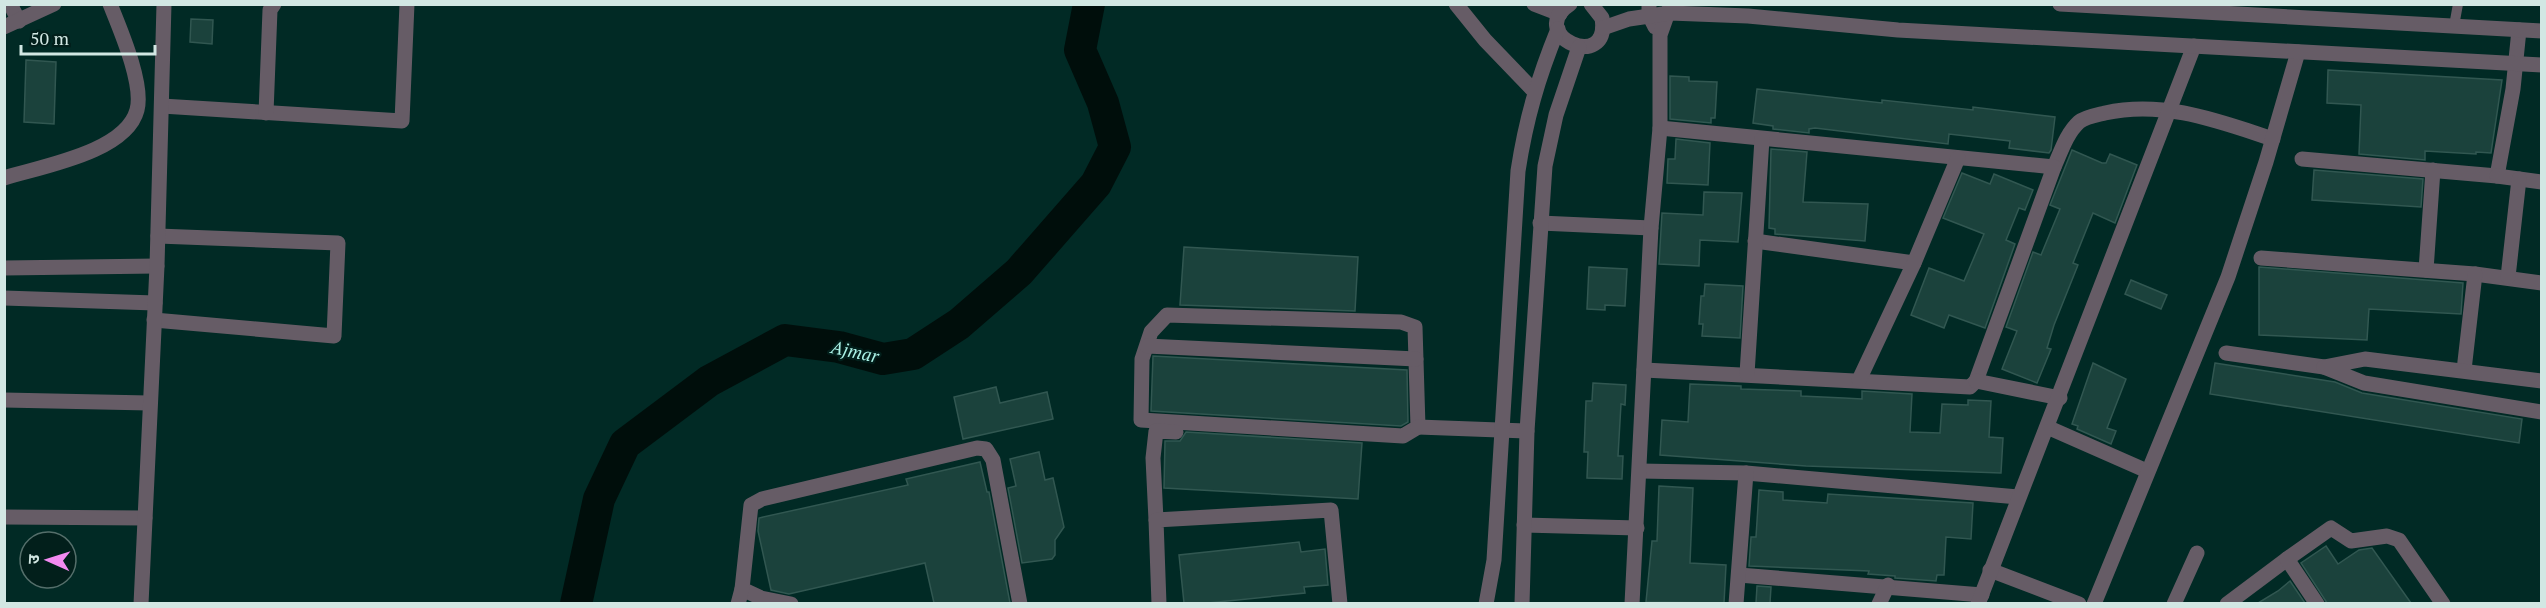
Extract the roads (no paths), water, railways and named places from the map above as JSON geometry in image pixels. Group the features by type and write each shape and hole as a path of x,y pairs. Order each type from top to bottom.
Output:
{"street":[{"path":"10,4 12,24 54,4"},
{"path":"4,178 108,145 128,130 138,109 136,82 110,4"},
{"path":"141,603 157,266 164,4"},
{"path":"266,113 270,10 274,4"},
{"path":"162,106 402,121 407,4"},
{"path":"1456,4 1485,40 1534,91"},
{"path":"1534,4 1563,16"},
{"path":"1591,4 1602,18 1603,28"},
{"path":"2060,4 2541,31"},
{"path":"1563,16 1566,42 1579,47 1593,44 1603,28 1649,10 1670,9 1898,30 2541,65"},
{"path":"1632,603 1651,228 1660,128 1660,35 1670,9"},
{"path":"1649,10 1660,35"},
{"path":"1486,603 1494,560 1518,171 1534,91 1563,16"},
{"path":"2497,176 2516,65 2519,30"},
{"path":"1739,575 1888,585 1980,599 2018,497 2060,398 2194,46"},
{"path":"1522,603 1527,431 1545,166 1556,115 1579,47"},
{"path":"2094,603 2228,276 2273,139 2298,52"},
{"path":"1644,370 1859,380 1964,388 1976,381 2054,167 2070,133 2080,121 2114,111 2169,110 2208,117 2273,139"},
{"path":"1660,128 2054,167"},
{"path":"1746,374 1762,139"},
{"path":"1859,380 1914,262 1958,158"},
{"path":"2302,159 2541,182"},
{"path":"2426,270 2433,170"},
{"path":"2508,277 2519,179"},
{"path":"1540,224 1651,228"},
{"path":"154,320 334,336 338,243 158,236"},
{"path":"1755,241 1914,262"},
{"path":"2261,258 2475,274 2541,283"},
{"path":"4,268 157,266"},
{"path":"2464,370 2475,274"},
{"path":"4,298 155,303"},
{"path":"1418,427 1415,327 1401,322 1167,315 1151,332 1142,359 1141,420 1403,436 1418,427 1527,431"},
{"path":"1147,346 1416,359"},
{"path":"2226,353 2325,367 2364,383 2541,412"},
{"path":"2325,367 2366,359 2541,381"},
{"path":"1976,381 2060,398"},
{"path":"4,400 149,403"},
{"path":"2047,427 2147,471"},
{"path":"1159,603 1153,458 1156,432 1358,441"},
{"path":"791,603 740,596 751,505 762,499 977,448 986,449 993,460 1020,603"},
{"path":"1640,471 1746,473 2018,497"},
{"path":"1736,603 1746,473"},
{"path":"1156,520 1330,510 1340,603"},
{"path":"4,517 145,518"},
{"path":"1524,525 1636,528"},
{"path":"2227,603 2331,528 2351,541 2387,536 2399,540 2443,603"},
{"path":"2174,603 2197,553"},
{"path":"2287,559 2318,603"},
{"path":"1990,570 2079,603"},
{"path":"1879,603 1888,585"}],"lane":[{"path":"2454,26 2458,4"}],"waterway":[{"name":"Ajmar","path":"576,604 599,499 625,444 709,381 785,340 839,347 883,359 913,354 959,324 1019,272 1096,184 1115,147 1103,103 1080,50 1089,4"}]}
